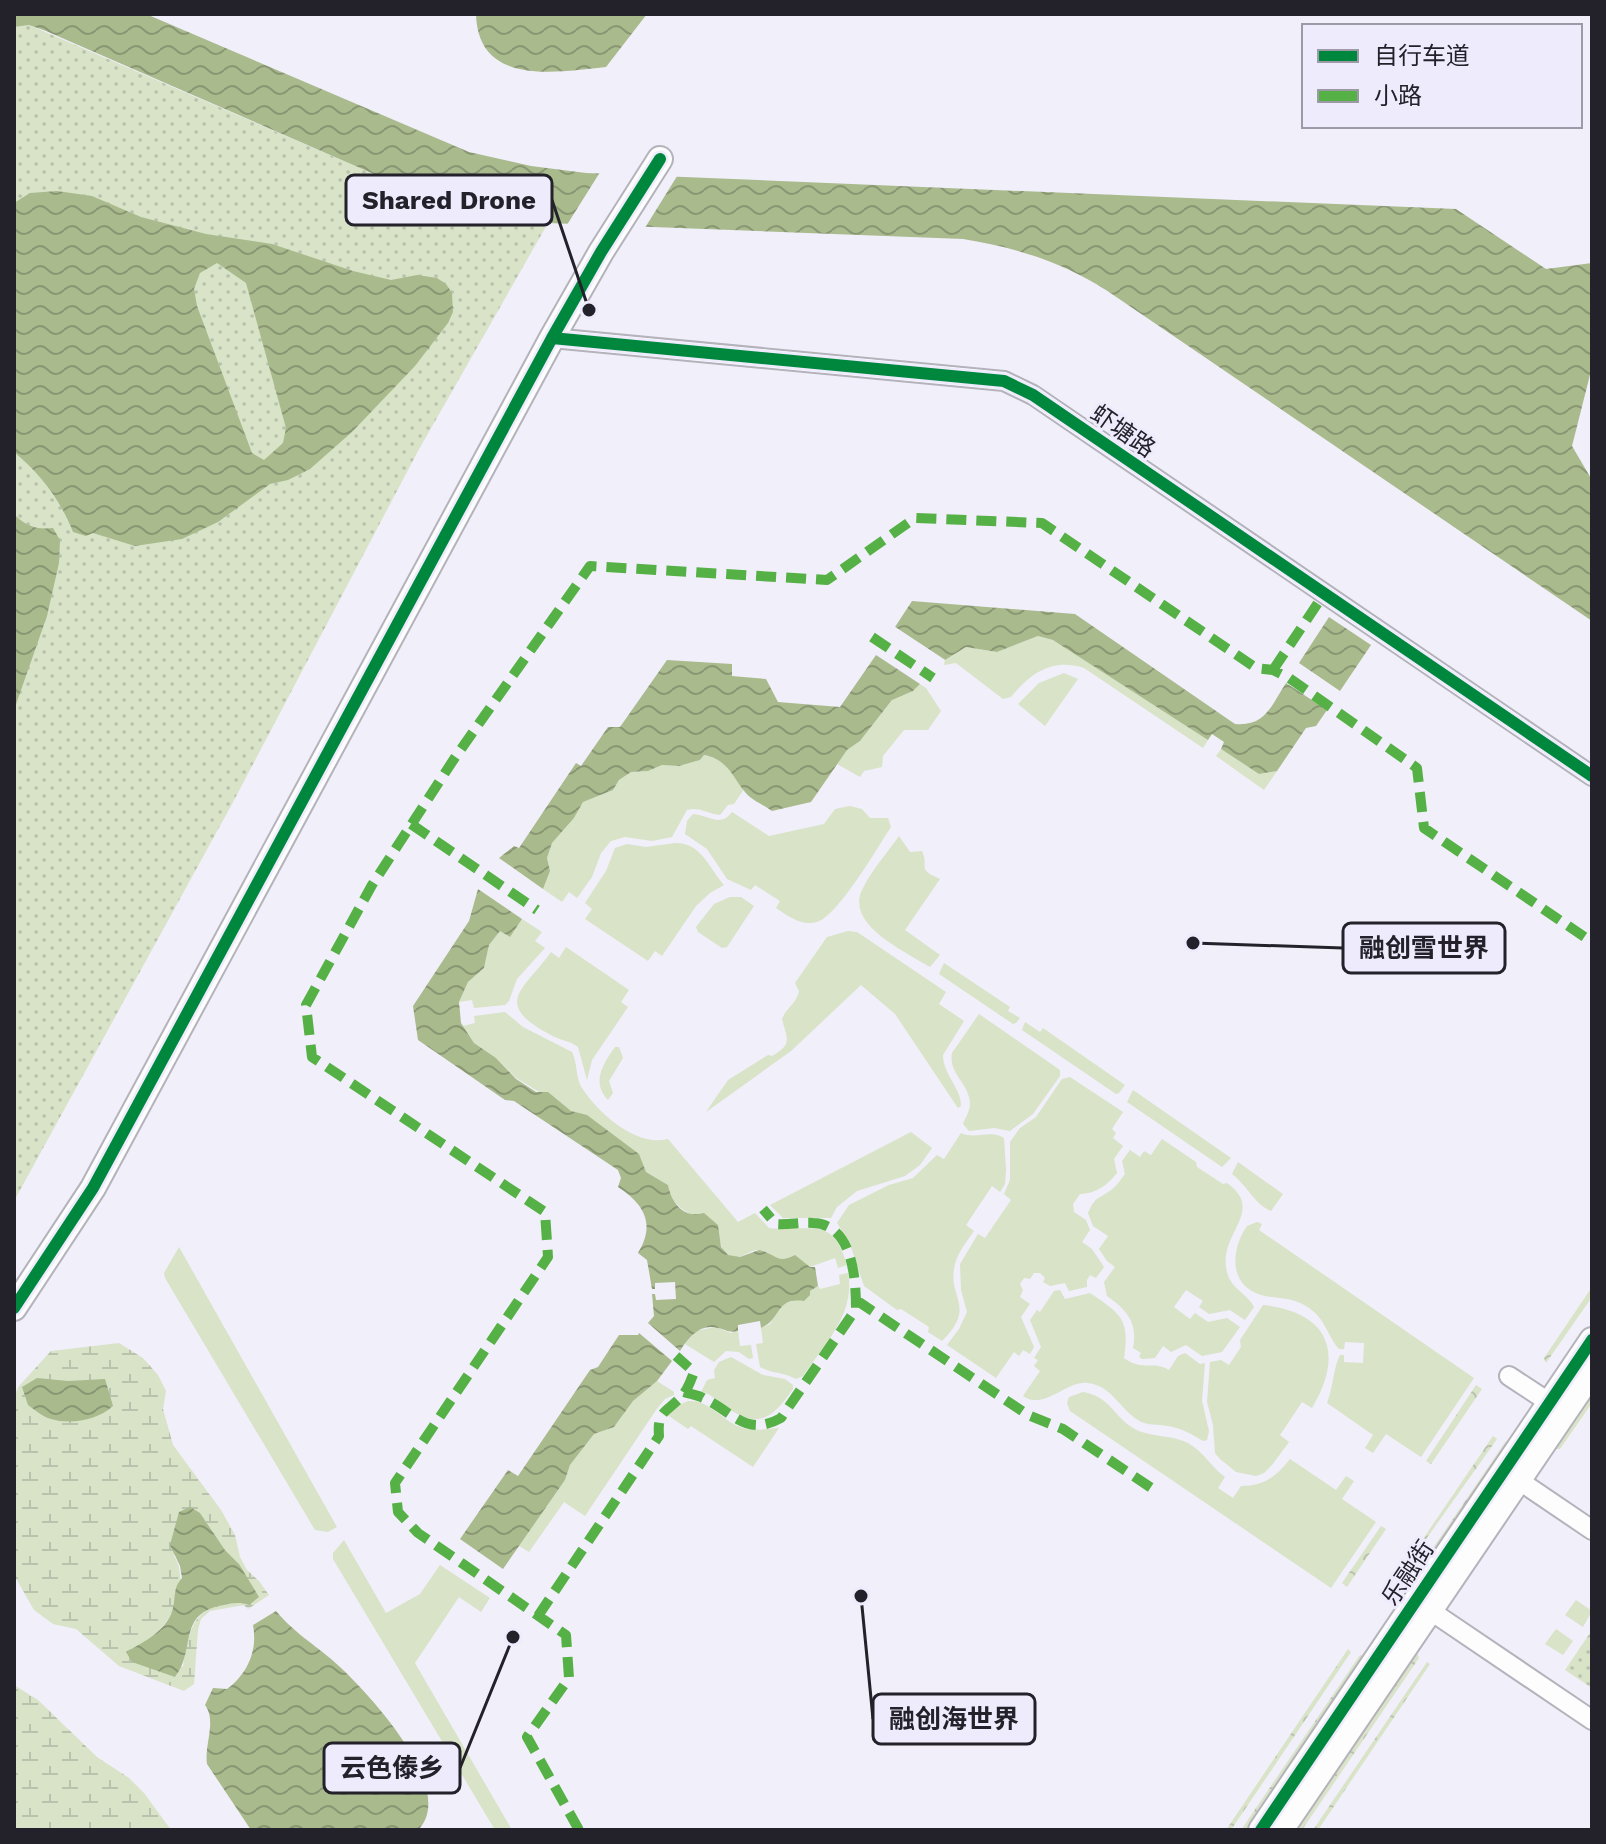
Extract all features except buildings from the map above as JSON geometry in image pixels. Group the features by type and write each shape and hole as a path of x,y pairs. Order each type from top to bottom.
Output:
{"street":[{"path":"14,1308 93,1188 552,338 601,252 660,159"},
{"name":"虾塘路","path":"552,338 977,376 1004,381 1033,395 1592,776"},
{"name":"乐融街","path":"1511,1475 1550,1403 1592,1340"},
{"name":"乐融街","path":"1281,1830 1423,1606 1511,1475 1592,1372"},
{"path":"1509,1376 1550,1403"},
{"path":"1511,1475 1592,1530"},
{"path":"1423,1606 1592,1720"},
{"name":"乐融街","path":"1261,1830 1423,1606"}],"green space":[{"path":"29,25 445,202 548,223 418,451 232,804 14,1201 14,27"},
{"path":"1038,636 1070,648 1208,740 1203,748 1084,668 1052,666 1026,681 1011,697 1003,699 956,663 944,665 945,660 966,647 997,652"},
{"path":"1064,673 1078,679 1045,726 1018,704 1039,683"},
{"path":"920,684 941,711 928,730 904,730 883,756 882,767 864,771 860,777 837,764 847,750 860,741 893,699 913,691"},
{"path":"1221,749 1259,774 1277,771 1264,790 1216,756"},
{"path":"704,755 723,763 744,789 734,804 728,805 720,815 687,810 672,837 652,841 625,837 611,841 601,853 592,877 577,898 569,892 562,902 543,889 550,871 547,858 552,843 574,818 583,802 613,790 619,780 631,772 648,771 662,765 679,766 700,760"},
{"path":"850,806 862,809 870,818 888,818 891,827 846,895 817,922 796,920 776,908 780,901 755,885 751,890 727,879 707,849 685,834 687,821 693,814 719,820 732,812 769,836 824,824 835,809"},
{"path":"899,836 910,852 922,851 925,870 940,879 905,930 940,955 930,967 893,945 869,925 859,901 875,868"},
{"path":"675,843 692,847 704,857 724,885 696,906 662,956 655,951 648,961 585,919 592,909 585,903 606,871 615,848 627,844 646,847"},
{"path":"730,897 741,897 754,906 727,947 722,948 698,932 696,927 714,904"},
{"path":"522,919 542,932 535,941 545,948 517,979 509,1001 505,1005 474,1008 472,1000 459,1002 468,982 484,968 489,945 500,931 510,937"},
{"path":"848,931 857,932 946,992 939,1004 964,1021 943,1055 961,1106 958,1108 895,1014 861,985 791,1051 706,1112 728,1080 783,1048 787,1036 782,1019 798,995 795,983 827,937"},
{"path":"566,947 629,990 621,1002 628,1007 592,1060 587,1080 578,1047 531,1023 517,1004 518,995 551,952 559,958"},
{"path":"944,963 1010,1007 1008,1011 1020,1018 1013,1024 939,974"},
{"path":"505,1012 523,1027 572,1052 580,1084 598,1108 631,1133 643,1138 668,1139 738,1222 755,1213 769,1228 808,1228 827,1232 841,1249 847,1265 838,1268 835,1258 810,1267 760,1250 739,1257 728,1256 722,1247 718,1225 693,1216 680,1207 668,1185 646,1172 641,1163 593,1120 571,1111 516,1078 496,1058 474,1043 463,1026 475,1023 474,1016"},
{"path":"979,1014 1060,1070 1060,1076 1033,1114 1010,1131 994,1128 969,1131 963,1124 970,1107 969,1097 953,1067 952,1053"},
{"path":"1025,1022 1040,1032 1043,1028 1125,1085 1116,1094 1022,1030"},
{"path":"615,1047 619,1047 623,1058 609,1081 613,1093 608,1100 600,1087 600,1080 603,1066"},
{"path":"1070,1077 1123,1112 1112,1129 1116,1133 1113,1138 1123,1146 1114,1159 1117,1173 1101,1188 1080,1194 1073,1204 1074,1212 1086,1220 1090,1230 1082,1242 1092,1249 1104,1267 1096,1278 1090,1275 1087,1287 1069,1291 1065,1283 1050,1286 1043,1282 1045,1278 1040,1273 1034,1273 1030,1279 1024,1278 1020,1284 1023,1290 1020,1297 1030,1304 1021,1317 1034,1347 1030,1354 1023,1350 1019,1356 1014,1352 996,1378 947,1345 967,1312 961,1290 960,1264 978,1234 985,1238 1011,1200 1004,1194 1010,1180 1010,1142 1020,1128 1036,1117 1062,1079"},
{"path":"1133,1090 1231,1158 1222,1167 1127,1102"},
{"path":"911,1132 932,1148 920,1165 905,1176 857,1191 837,1207 831,1218 783,1218 770,1205"},
{"path":"961,1133 994,1134 1004,1138 1005,1184 1000,1192 992,1186 966,1225 974,1231 960,1251 953,1276 960,1310 953,1329 942,1341 928,1332 929,1327 901,1309 897,1310 864,1286 849,1241 837,1223 849,1205 889,1185 913,1178 937,1155 944,1159"},
{"path":"1162,1139 1196,1162 1197,1167 1223,1184 1227,1183 1238,1193 1242,1203 1239,1222 1226,1254 1226,1267 1234,1286 1254,1307 1245,1320 1230,1310 1209,1314 1199,1307 1203,1301 1186,1290 1174,1307 1190,1319 1195,1313 1208,1322 1227,1318 1240,1327 1222,1352 1202,1356 1186,1345 1171,1352 1163,1346 1155,1358 1142,1359 1139,1357 1141,1353 1133,1348 1134,1331 1129,1318 1107,1296 1104,1282 1115,1267 1099,1249 1108,1236 1093,1226 1088,1213 1095,1200 1113,1189 1125,1174 1122,1161 1130,1150 1140,1157 1144,1151 1151,1155"},
{"path":"1238,1162 1283,1194 1271,1211 1260,1204 1232,1174"},
{"path":"1257,1222 1262,1224 1259,1230 1474,1378 1421,1457 1386,1434 1373,1453 1365,1448 1373,1435 1327,1403 1340,1355 1344,1355 1344,1362 1363,1363 1364,1343 1345,1342 1344,1349 1339,1349 1321,1320 1304,1305 1261,1295 1243,1283 1236,1265 1238,1245 1247,1226"},
{"path":"179,1247 337,1527 328,1532 315,1530 165,1278 164,1273"},
{"path":"848,1273 849,1288 843,1315 803,1376 796,1379 760,1367 756,1344 763,1343 761,1328 770,1324 782,1304 796,1300 818,1286 820,1289 840,1284 839,1275"},
{"path":"1592,1287 1592,1297 1546,1363 1544,1358"},
{"path":"1060,1290 1065,1299 1090,1293 1116,1313 1126,1334 1124,1358 1131,1362 1169,1370 1178,1356 1185,1353 1200,1364 1205,1363 1202,1401 1209,1431 1207,1440 1203,1441 1177,1428 1141,1422 1103,1388 1088,1383 1080,1383 1039,1400 1023,1396 1040,1371 1034,1366 1038,1360 1034,1358 1041,1347 1030,1320 1037,1310 1040,1312 1054,1291"},
{"path":"1263,1305 1303,1316 1316,1326 1325,1338 1328,1370 1312,1408 1302,1402 1280,1435 1289,1442 1272,1465 1256,1476 1236,1472 1215,1453 1207,1402 1210,1362 1221,1360 1229,1365 1241,1347 1240,1340"},
{"path":"715,1327 731,1333 738,1331 740,1346 751,1345 753,1358 726,1351 714,1362 685,1344 696,1331"},
{"path":"119,1343 143,1358 158,1375 166,1391 163,1409 173,1445 221,1510 235,1535 240,1557 247,1570 269,1595 248,1609 244,1605 210,1611 201,1619 194,1684 184,1691 119,1666 76,1629 53,1624 34,1610 14,1575 14,1396 19,1386 51,1351","holes":["200,1513 225,1550 239,1564 243,1603 214,1607 197,1619 188,1639 183,1667 143,1643 168,1620 176,1602 180,1573 174,1556"]},
{"path":"731,1357 763,1375 785,1379 793,1385 793,1389 778,1408 763,1418 735,1413 701,1392 707,1380 715,1378 714,1370 719,1362"},
{"path":"657,1381 674,1395 665,1399 656,1410 585,1516 564,1502 529,1552 519,1546 565,1480 570,1465 594,1434 614,1427 633,1401"},
{"path":"1476,1385 1482,1389 1431,1464 1426,1461"},
{"path":"1083,1392 1106,1402 1133,1428 1181,1440 1194,1447 1225,1477 1218,1488 1233,1498 1241,1486 1269,1479 1290,1459 1336,1490 1346,1476 1354,1481 1342,1499 1376,1522 1331,1588 1070,1411 1067,1403 1069,1397"},
{"path":"1592,1394 1592,1403 1560,1449 1555,1449"},
{"path":"688,1401 703,1404 745,1429 779,1428 753,1467 691,1426 688,1429 666,1414"},
{"path":"1493,1436 1497,1439 1424,1542 1423,1539"},
{"path":"1506,1441 1508,1443 1435,1552 1433,1548"},
{"path":"1381,1526 1386,1529 1347,1587 1342,1583"},
{"path":"344,1540 386,1613 420,1594 440,1565 490,1598 481,1612 459,1597 415,1663 512,1830 495,1830 333,1559 333,1553"},
{"path":"1576,1600 1592,1611 1583,1627 1565,1615"},
{"path":"1556,1629 1573,1641 1563,1655 1545,1644"},
{"path":"1592,1630 1592,1688 1565,1670"},
{"path":"1348,1649 1351,1652 1231,1830 1226,1830"},
{"path":"1417,1653 1419,1658 1302,1830 1295,1830"},
{"path":"1360,1655 1365,1659 1249,1830 1241,1830"},
{"path":"1427,1662 1430,1664 1318,1830 1313,1830"},
{"path":"14,1685 38,1700 97,1757 129,1778 171,1830 14,1830"}],"water":[{"path":"14,14 146,14 469,152 531,166 586,173 1456,209 1546,269 1592,263 1592,367 1572,446 1592,480 1592,621 1106,290 1055,264 1001,246 963,239 548,223 481,211 445,202 383,178 46,31 29,25 14,27"},
{"path":"476,14 647,14 606,67 544,72 505,64 490,54 480,37"},
{"path":"57,191 92,196 141,217 206,234 272,244 391,280 417,275 437,278 452,293 453,312 415,366 352,432 310,469 288,480 270,484 218,522 182,539 135,546 93,533 86,536 73,532 49,488 14,452 14,203 30,193","holes":["217,263 246,283 286,428 283,443 264,460 252,453 197,306 194,289 200,273"]},
{"path":"14,514 32,526 53,528 60,540 59,563 47,616 14,710"},
{"path":"912,601 1075,614 1235,724 1246,724 1261,718 1286,683 1327,710 1316,726 1306,728 1277,771 1259,774 1221,749 1224,742 1212,734 1208,740 1053,640 1038,636 997,652 966,647 945,660 895,627"},
{"path":"1329,617 1371,645 1340,691 1299,663"},
{"path":"876,655 920,684 913,691 892,700 860,741 847,750 811,802 772,811 748,795 719,760 704,755 700,760 679,766 662,765 648,771 631,772 619,780 613,790 583,802 574,818 552,843 547,858 550,871 543,889 499,858 514,846 519,848 576,763 581,766 608,727 620,727 667,660 732,664 732,676 766,679 778,702 840,707"},
{"path":"478,889 522,919 510,937 500,931 489,945 484,968 468,982 459,1002 461,1023 474,1043 496,1058 516,1079 536,1092 548,1092 571,1111 587,1115 639,1154 646,1172 668,1185 672,1198 680,1208 690,1214 704,1213 718,1225 721,1247 728,1255 740,1257 759,1250 780,1259 795,1255 810,1267 815,1267 818,1286 810,1291 804,1301 783,1305 761,1328 760,1321 738,1325 735,1332 712,1327 700,1329 680,1351 648,1323 654,1316 652,1294 655,1294 656,1300 676,1299 675,1282 655,1283 655,1289 652,1289 647,1260 638,1253 646,1233 644,1216 635,1200 618,1187 621,1178 618,1170 514,1101 505,1100 418,1040 413,1006 469,921"},
{"path":"639,1333 672,1361 657,1381 633,1401 614,1427 594,1434 570,1465 565,1480 503,1569 460,1539 508,1470 518,1476 590,1370 598,1367 619,1335"},
{"path":"37,1378 68,1381 105,1379 113,1406 100,1415 84,1420 48,1418 28,1405 22,1387"},
{"path":"190,1507 200,1513 225,1550 239,1564 259,1597 249,1605 224,1605 199,1616 193,1624 175,1677 132,1662 126,1652 154,1634 170,1616 176,1588 182,1578 170,1545 179,1512"},
{"path":"276,1611 354,1681 406,1744 427,1792 427,1813 418,1830 251,1830 207,1764 210,1718 205,1705 213,1688 227,1689 240,1676 252,1653 253,1625"}],"pier":[{"path":"602,169 679,173 643,231 565,228"},
{"path":"892,625 945,660 943,664 893,630"}],"marked path":[{"path":"579,1830 527,1737 569,1678 566,1635 418,1533 398,1512 395,1483 548,1257 545,1212 312,1057 306,1005 372,885 454,759 590,566 827,580 915,518 1042,523 1256,668 1273,670 1289,678 1417,768 1424,828 1592,942"},
{"path":"1273,670 1324,594"},
{"path":"872,637 933,678"},
{"path":"411,824 537,910"},
{"path":"684,1392 701,1397 748,1424 758,1425 781,1418 856,1309 850,1256 837,1233 813,1223 776,1224 763,1209"},
{"path":"856,1300 1028,1415 1063,1429 1153,1489"},
{"path":"538,1616 659,1436 661,1416 687,1389 694,1372 676,1356"}],"cycle path":[{"path":"14,1308 93,1188 552,338 601,252 660,159"},
{"path":"552,338 1004,381 1033,395 1592,776"},
{"path":"1261,1830 1592,1340"}],"place":[{"name":"Shared Drone","path":"589,310"},
{"name":"融创雪世界","path":"1193,943"},
{"name":"融创海世界","path":"861,1596"},
{"name":"云色傣乡","path":"513,1637"}]}
